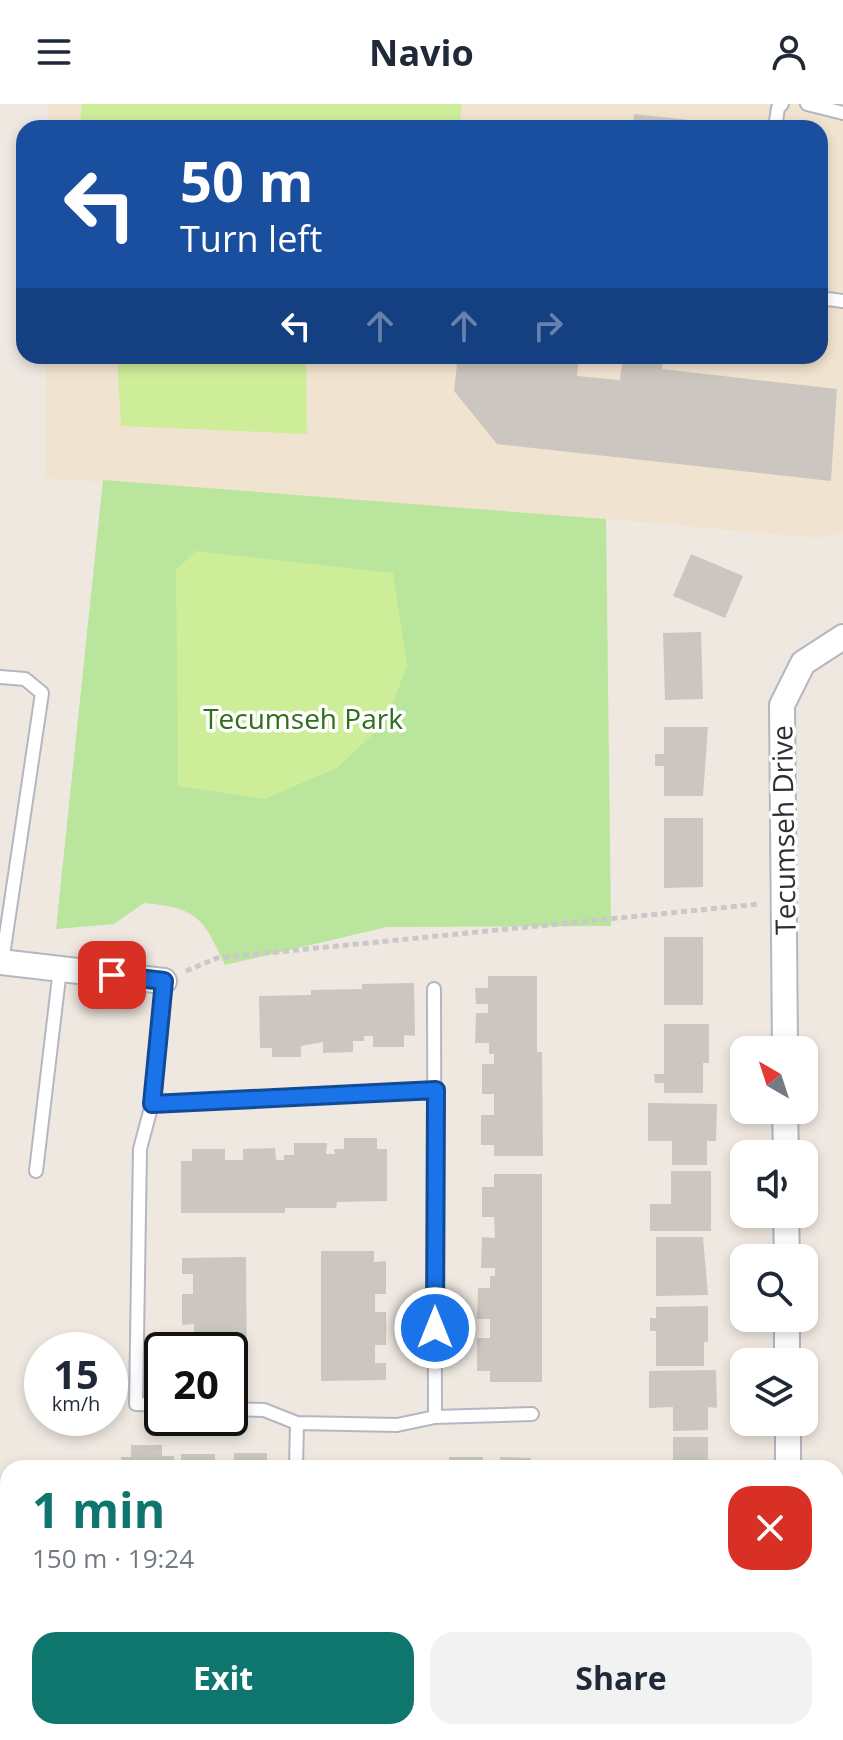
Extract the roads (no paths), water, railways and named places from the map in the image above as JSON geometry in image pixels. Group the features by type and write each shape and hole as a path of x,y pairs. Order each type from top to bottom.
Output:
{"street":[{"name":"Tecumseh Drive","path":"785,1036 782,705 803,663 843,637"},
{"path":"1,962 164,981"},
{"path":"788,1436 788,1460"}],"lane":[{"path":"807,104 843,113"},
{"path":"0,677 25,679 42,693 1,962"},
{"path":"36,1171 60,969"},
{"path":"144,1404 136,1404 140,1149 152,1104 164,981"},
{"path":"434,989 435,1417"},
{"path":"152,1104 436,1090"},
{"path":"248,1410 264,1410 297,1423 397,1425 435,1417 532,1414"},
{"path":"296,1460 297,1423"}],"park label":[{"name":"Tecumseh Park","path":"303,718"}]}
